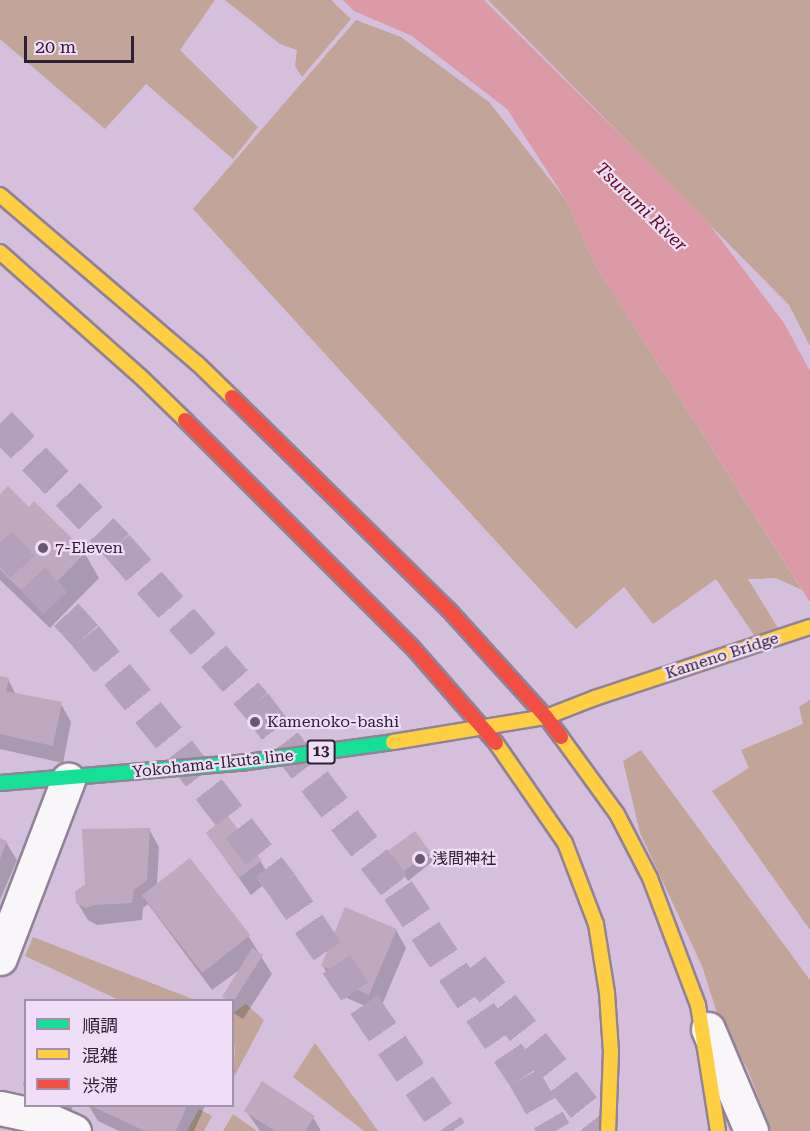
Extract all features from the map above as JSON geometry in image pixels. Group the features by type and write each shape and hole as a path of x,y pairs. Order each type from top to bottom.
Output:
{"main road":[{"path":"0,195 196,363 448,609 546,717 617,814 650,878 698,1005 718,1131"},
{"path":"0,203 54,243"},
{"path":"0,252 141,377 260,492 413,648 485,729 521,776 565,843 596,924 607,993 610,1040 608,1131"},
{"name":"Kameno Bridge","path":"635,685 810,627"},
{"name":"Yokohama-Ikuta line","path":"0,783 68,780 240,763 485,729 546,717 635,685"}],"street":[{"path":"0,958 68,780"},
{"path":"698,1005 751,1131"},
{"path":"0,1108 42,1117 74,1131"}],"shaded area":[{"path":"0,0 215,0 180,50 258,127 233,159 146,84 105,129 0,39"},
{"path":"225,0 331,0 351,19 302,77 295,66 297,50 280,44"},
{"path":"488,0 810,0 810,346 789,305"},
{"path":"356,20 401,37 489,102 566,200 595,265 802,590 776,578 748,579 778,628 756,638 716,579 653,624 624,587 576,629 193,209"},
{"path":"810,700 810,930 712,791 749,768 741,750 803,724 799,707"},
{"path":"641,750 810,980 810,1131 771,1131 748,1070 717,1013 702,966 640,833 623,761"},
{"path":"33,937 192,999 117,999 25,956"},
{"path":"246,1004 264,1020 234,1077 235,1047 234,1012"},
{"path":"315,1043 378,1131 364,1131 293,1077"},
{"path":"199,1109 212,1116 204,1131 187,1131"},
{"path":"233,1114 257,1131 223,1131"}],"water":[{"name":"Tsurumi River","path":"343,0 484,0 703,216 784,323 810,371 810,602 595,265 566,200 507,109 412,36 354,11"}],"building":[{"path":"8,486 29,507 34,501 86,552 35,604 0,570 0,494"},
{"path":"0,676 9,678 6,691 62,702 53,746 0,734"},
{"path":"228,816 262,861 239,878 206,833"},
{"path":"150,828 147,880 134,890 132,903 93,905 86,908 76,903 75,892 85,884 82,829"},
{"path":"415,831 430,852 401,873 386,852"},
{"path":"0,838 7,841 0,859"},
{"path":"190,858 250,935 202,973 142,896"},
{"path":"345,907 397,929 369,995 335,980 337,972 321,966"},
{"path":"252,948 263,955 234,1000 222,997"},
{"path":"262,1081 315,1116 305,1131 275,1131 244,1111"},
{"path":"93,1107 187,1107 176,1131 145,1131"}],"tunnel":[{"path":"0,423 117,545 255,703 398,890 524,1077 555,1131"},
{"path":"0,542 86,636 179,750 281,883 451,1131"},
{"path":"472,966 603,1131"}],"traffic: fast":[{"path":"0,783 240,763 393,742"}],"traffic: slow":[{"path":"0,195 197,363 232,397"},
{"path":"0,252 141,377 185,420"},
{"path":"393,742 546,717 595,698 810,627"},
{"path":"561,737 617,814 650,878 698,1005"},
{"path":"496,743 565,843 596,924 607,993 611,1051 608,1131"},
{"path":"698,1005 718,1131"}],"traffic: jam":[{"path":"232,397 448,609 546,717 561,737"},
{"path":"185,420 413,648 496,743"}],"place":[{"name":"7-Eleven","path":"43,548"},
{"name":"Kamenoko-bashi","path":"255,722"},
{"name":"浅間神社","path":"420,859"}]}
